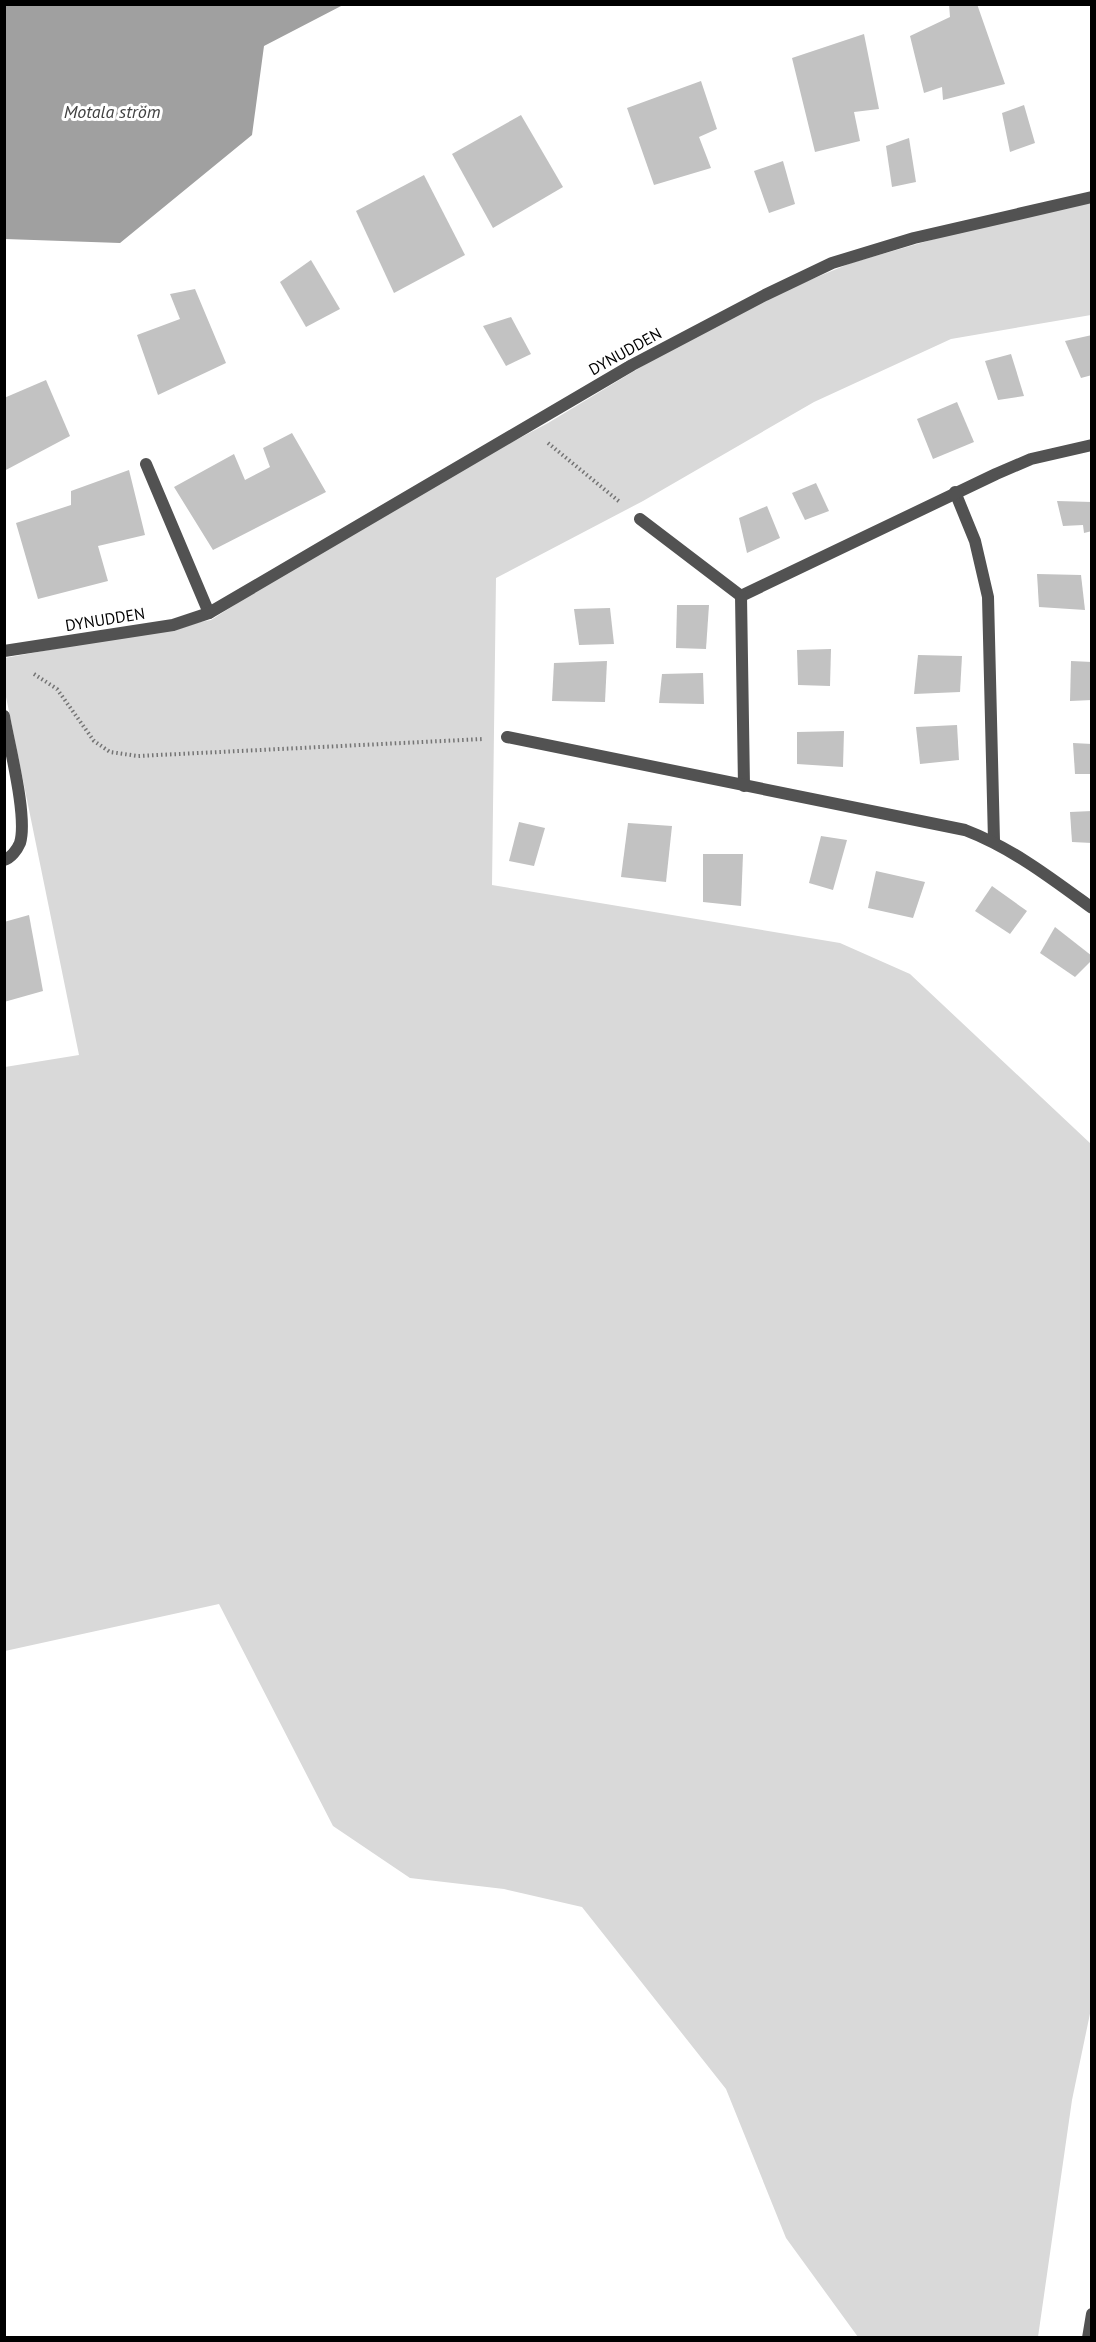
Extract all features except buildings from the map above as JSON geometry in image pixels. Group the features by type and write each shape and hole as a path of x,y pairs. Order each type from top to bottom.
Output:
{"street":[{"name":"DYNUDDEN","path":"4,651 173,625 209,613 632,365 765,295 832,263 914,238 1092,197"},
{"path":"741,596 956,492 1032,459 1092,445"},
{"path":"146,464 209,613"},
{"path":"956,492 975,541 988,597 994,841"},
{"path":"640,519 741,596"},
{"path":"741,596 744,786"},
{"path":"4,716 21,813 20,843 10,858 4,860"},
{"path":"507,738 965,830 994,841 1026,860 1092,908"},
{"path":"1088,2337 1092,2314"}],"path":[{"path":"527,427 640,519"},
{"path":"32,673 57,689 94,741 110,752 129,755 507,738"}],"shaded area":[{"path":"1091,194 1091,315 951,339 814,402 643,501 496,578 492,885 840,943 910,974 1091,1144 1092,2004 1072,2100 1038,2337 858,2337 786,2238 726,2089 582,1907 504,1889 410,1878 333,1826 219,1604 5,1651 5,1067 79,1055 5,692 5,658 211,620 378,513 548,423 732,312 851,263"}],"water":[{"name":"Motala ström","path":"5,4 343,5 264,46 252,135 120,243 5,239"}]}
